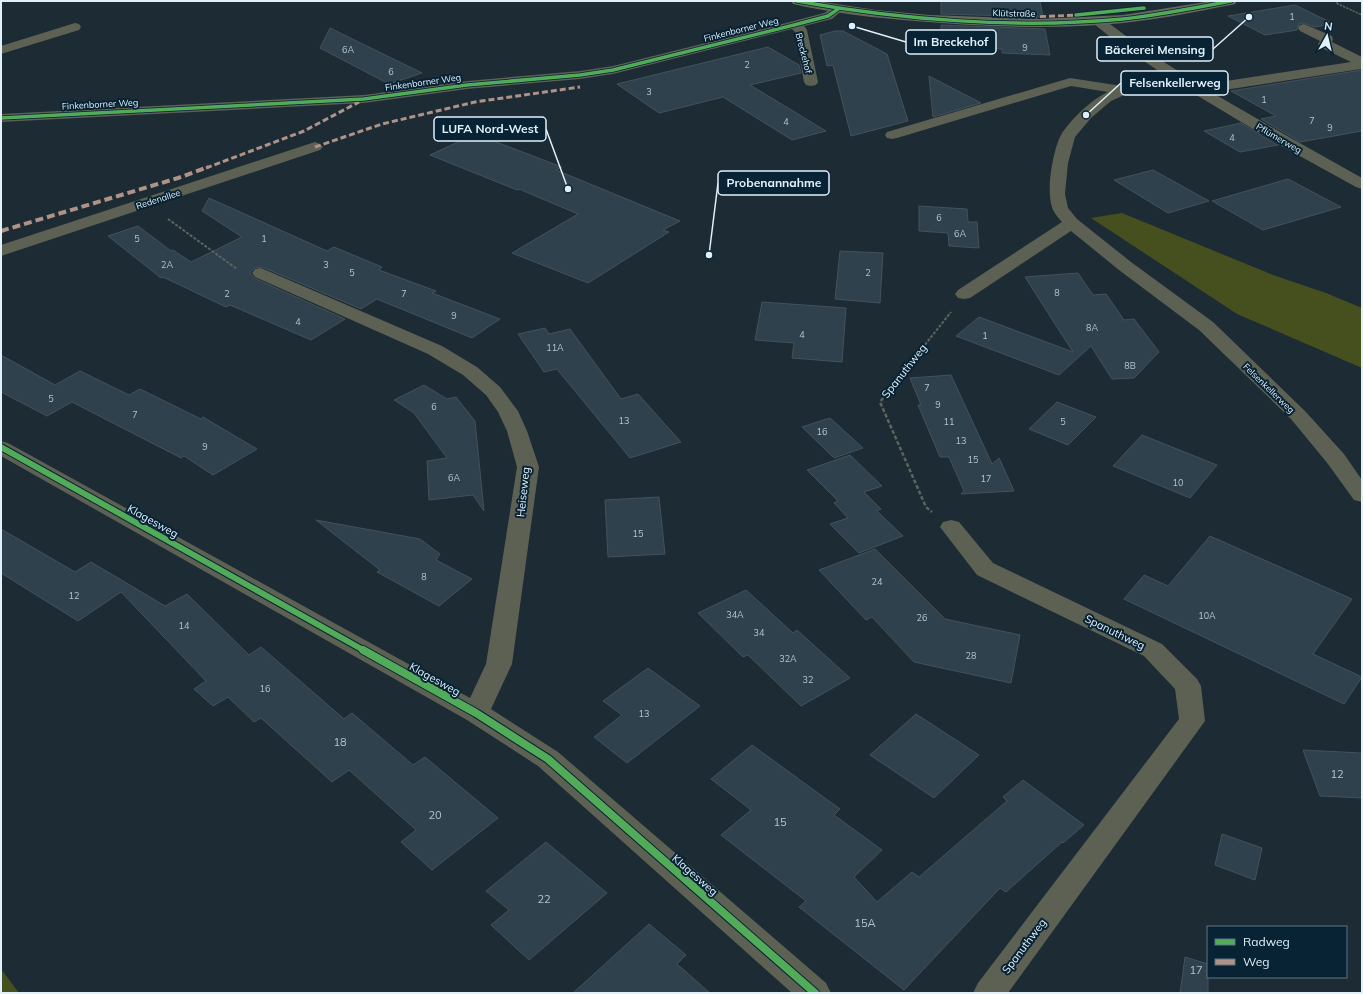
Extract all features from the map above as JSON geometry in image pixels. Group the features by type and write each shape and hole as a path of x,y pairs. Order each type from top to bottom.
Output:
{"main road":[{"name":"Klütstraße","path":"797,1 838,10 895,16 990,22 1098,21 1144,16 1231,1"}],"street":[{"name":"Finkenborner Weg","path":"1,118 364,99 467,85 580,75 613,70 794,25 828,16 838,10"},
{"name":"Pflümerweg","path":"1098,21 1141,53 1197,90 1281,141 1362,184"},
{"name":"Breckehof","path":"794,25 801,30 812,82"},
{"path":"1,50 75,27"},
{"path":"1197,90 1361,66 1361,62 1325,44 1327,39 1304,28"},
{"name":"Felsenkellerweg","path":"1176,76 1140,83 1106,98 1086,115 1068,136 1060,163 1057,194 1060,208 1071,223 1125,266 1206,326 1298,415 1336,459 1362,495"},
{"path":"892,135 1070,82 1124,90"},
{"name":"Redenallee","path":"1,251 315,147"},
{"path":"964,294 1071,223"},
{"name":"Heiseweg","path":"261,273 435,350 470,371 493,391 508,411 517,431 528,468 499,664 476,713"},
{"name":"Klagesweg","path":"1,447 476,713 548,759 815,993"},
{"name":"Spanuthweg","path":"951,527 985,569 1153,650 1188,686 1192,721 989,993"}],"path":[{"path":"1338,1 1336,3 1362,15"},
{"path":"1346,1 1362,9"},
{"path":"153,201 160,213 220,258 239,270 261,273"}],"green space":[{"path":"1122,213 1273,275 1326,293 1362,308 1362,368 1237,314 1091,218"},
{"path":"1,969 19,993 1,993"}],"building":[{"path":"941,1 1040,1 1043,17 941,14"},
{"path":"1295,5 1334,24 1314,27 1304,23 1299,24 1297,30 1265,35 1228,16"},
{"path":"941,25 1045,29 1050,55 1002,53 1002,49 941,47"},
{"path":"330,28 422,73 389,84 320,48"},
{"path":"835,31 843,31 887,54 908,121 851,136 833,65 827,66 820,35"},
{"path":"768,47 799,65 801,73 750,85 826,131 792,140 723,97 659,113 617,84"},
{"path":"1362,70 1362,131 1300,142 1261,119 1276,116 1231,91"},
{"path":"929,76 981,103 933,117"},
{"path":"1241,123 1278,145 1240,152 1204,131"},
{"path":"475,134 562,167 556,170 680,221 663,230 669,232 588,283 512,253 578,214 519,189 517,190 430,155"},
{"path":"1153,170 1209,201 1168,213 1114,180"},
{"path":"1288,179 1341,207 1263,230 1212,201"},
{"path":"209,198 327,251 334,247 382,267 379,270 436,291 432,293 500,319 472,338 377,299 361,309 262,267 254,268 250,273 254,278 345,319 311,340 230,305 226,307 163,277 161,278 108,236 138,226 171,251 173,250 191,262 242,237 202,211"},
{"path":"919,206 967,209 968,222 977,222 979,248 949,246 948,233 919,231"},
{"path":"840,251 883,253 880,303 835,299"},
{"path":"1078,273 1093,295 1106,294 1124,320 1134,319 1159,352 1134,378 1112,379 1091,346 1059,375 956,336 979,317 1073,352 1025,277"},
{"path":"762,302 846,308 842,362 792,358 794,343 755,340"},
{"path":"545,328 549,334 570,329 621,399 638,394 681,442 630,458 557,369 544,372 518,334"},
{"path":"1,355 55,385 80,371 129,395 140,389 201,419 203,417 257,449 213,475 184,456 181,458 72,402 47,416 1,392"},
{"path":"951,375 992,464 999,458 1014,491 961,494 964,491 949,457 940,457 918,405 921,405 910,378"},
{"path":"424,385 447,399 456,397 475,421 484,511 473,495 429,500 427,461 447,458 414,413 394,400"},
{"path":"1057,402 1096,417 1068,445 1029,429"},
{"path":"830,418 863,448 834,458 802,427"},
{"path":"1142,435 1217,465 1190,498 1113,466"},
{"path":"850,455 882,486 864,492 881,509 877,511 903,536 859,553 830,524 848,518 834,503 838,501 807,470"},
{"path":"659,497 665,554 608,557 605,500"},
{"path":"316,520 420,539 440,554 436,560 472,579 439,606 377,572 380,570"},
{"path":"1,529 75,572 91,562 165,606 187,594 249,655 261,647 344,719 352,713 413,765 425,757 498,818 432,870 401,842 416,830 349,770 332,782 261,718 254,722 228,697 213,706 194,689 206,681 121,592 78,621 1,573"},
{"path":"1210,536 1352,599 1313,654 1362,677 1344,704 1124,599 1144,575 1168,586"},
{"path":"875,549 945,619 1020,635 1011,683 914,662 872,617 866,620 819,570"},
{"path":"746,590 793,633 797,630 850,678 801,706 748,655 743,657 698,613"},
{"path":"648,668 700,706 627,763 594,737 622,715 603,701"},
{"path":"916,714 979,755 934,798 870,755"},
{"path":"752,745 840,809 834,815 882,850 854,877 877,902 912,872 919,877 1007,801 1003,797 1023,780 1084,825 1063,843 1062,842 1006,892 1000,888 904,990 799,907 806,901 721,835 751,810 711,779"},
{"path":"1303,750 1362,753 1362,798 1320,796"},
{"path":"1222,834 1262,848 1255,880 1215,865"},
{"path":"546,842 607,893 529,960 491,925 509,910 486,891"},
{"path":"649,924 686,955 677,964 710,993 573,993"},
{"path":"1185,957 1207,964 1208,993 1180,993"}],"marked path":[{"path":"1031,17 1079,15"},
{"path":"315,147 382,124 475,102 580,87"},
{"path":"1,231 178,178 304,131 359,102"}],"cycle path":[{"path":"797,1 876,14 957,20 1039,22 1081,22 1123,19 1231,1"},
{"path":"1076,15 1144,8"},
{"path":"1,118 364,99 467,85 580,75 613,70 794,25 828,16 838,9"},
{"path":"1,447 476,713 548,759 815,993"}],"place":[{"name":"Bäckerei Mensing","path":"1249,17"},
{"name":"Im Breckehof","path":"852,26"},
{"name":"Felsenkellerweg","path":"1086,115"},
{"name":"LUFA Nord-West","path":"568,189"},
{"name":"Probenannahme","path":"709,255"}]}
